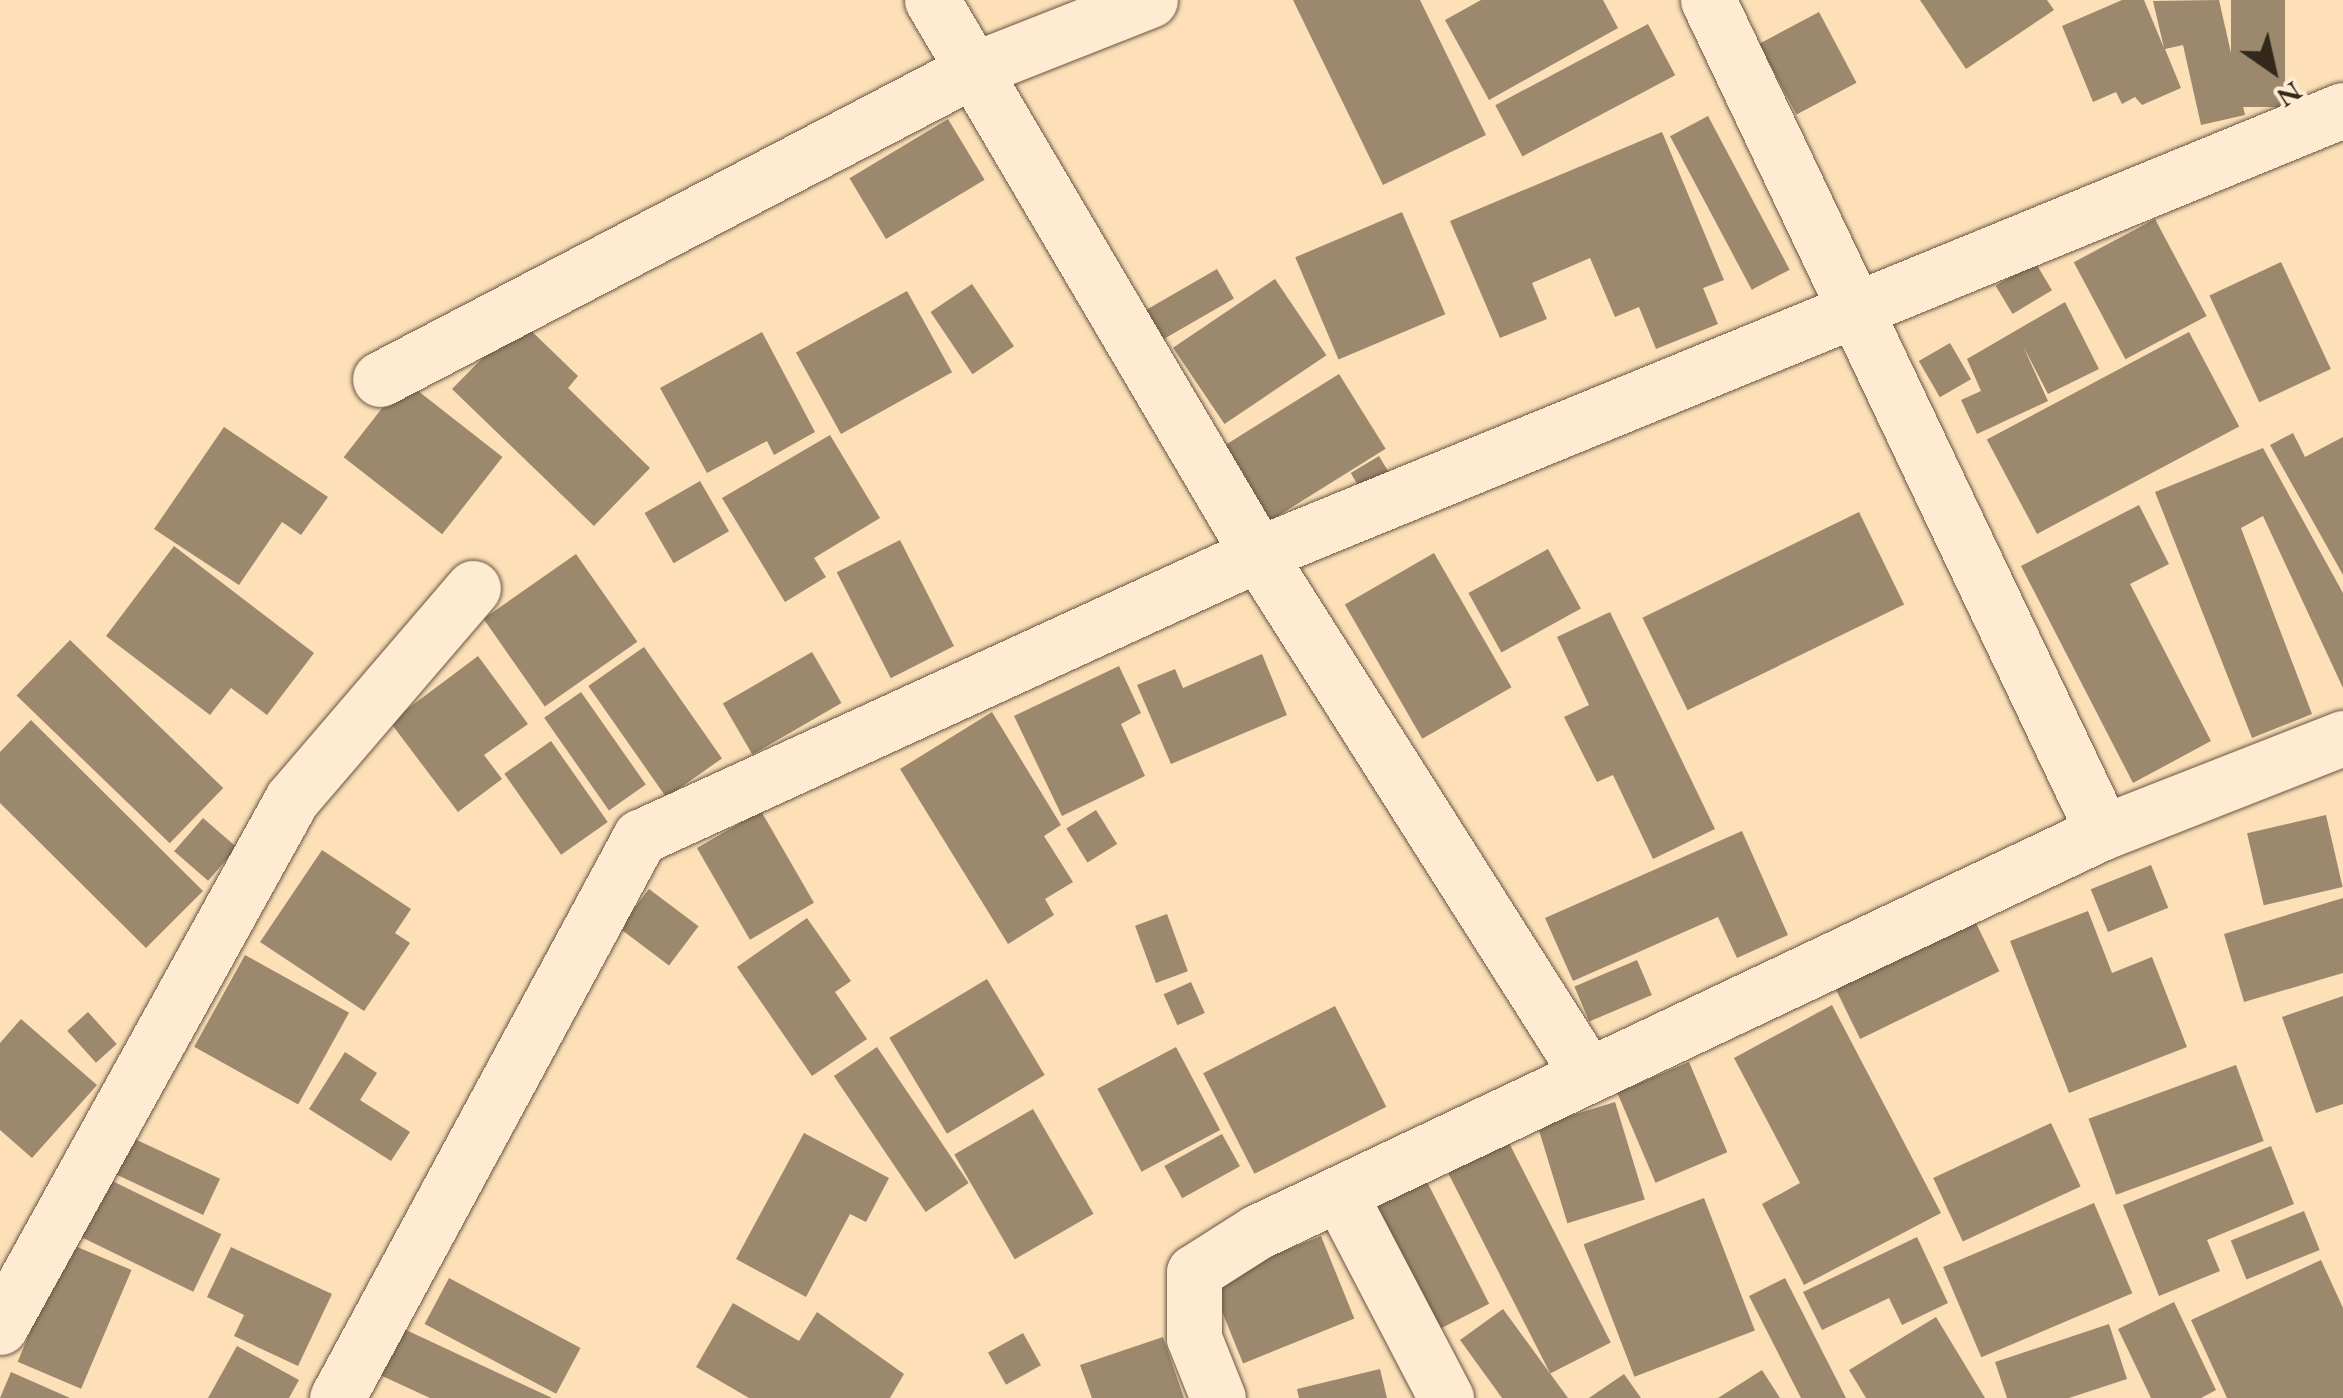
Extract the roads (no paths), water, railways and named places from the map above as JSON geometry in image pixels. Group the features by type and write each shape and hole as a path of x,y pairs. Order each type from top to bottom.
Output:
{"street":[{"path":"932,0 1258,554 1585,1070"},
{"path":"380,379 974,68 1150,0"},
{"path":"1708,0 1863,311 2104,832"},
{"path":"337,1398 640,837 1258,554 1863,311 2343,110"},
{"path":"0,1327 292,799 474,588"},
{"path":"1218,1398 1194,1338 1194,1272 1585,1070 2104,832 2343,738"},
{"path":"1340,1195 1446,1398"}]}
